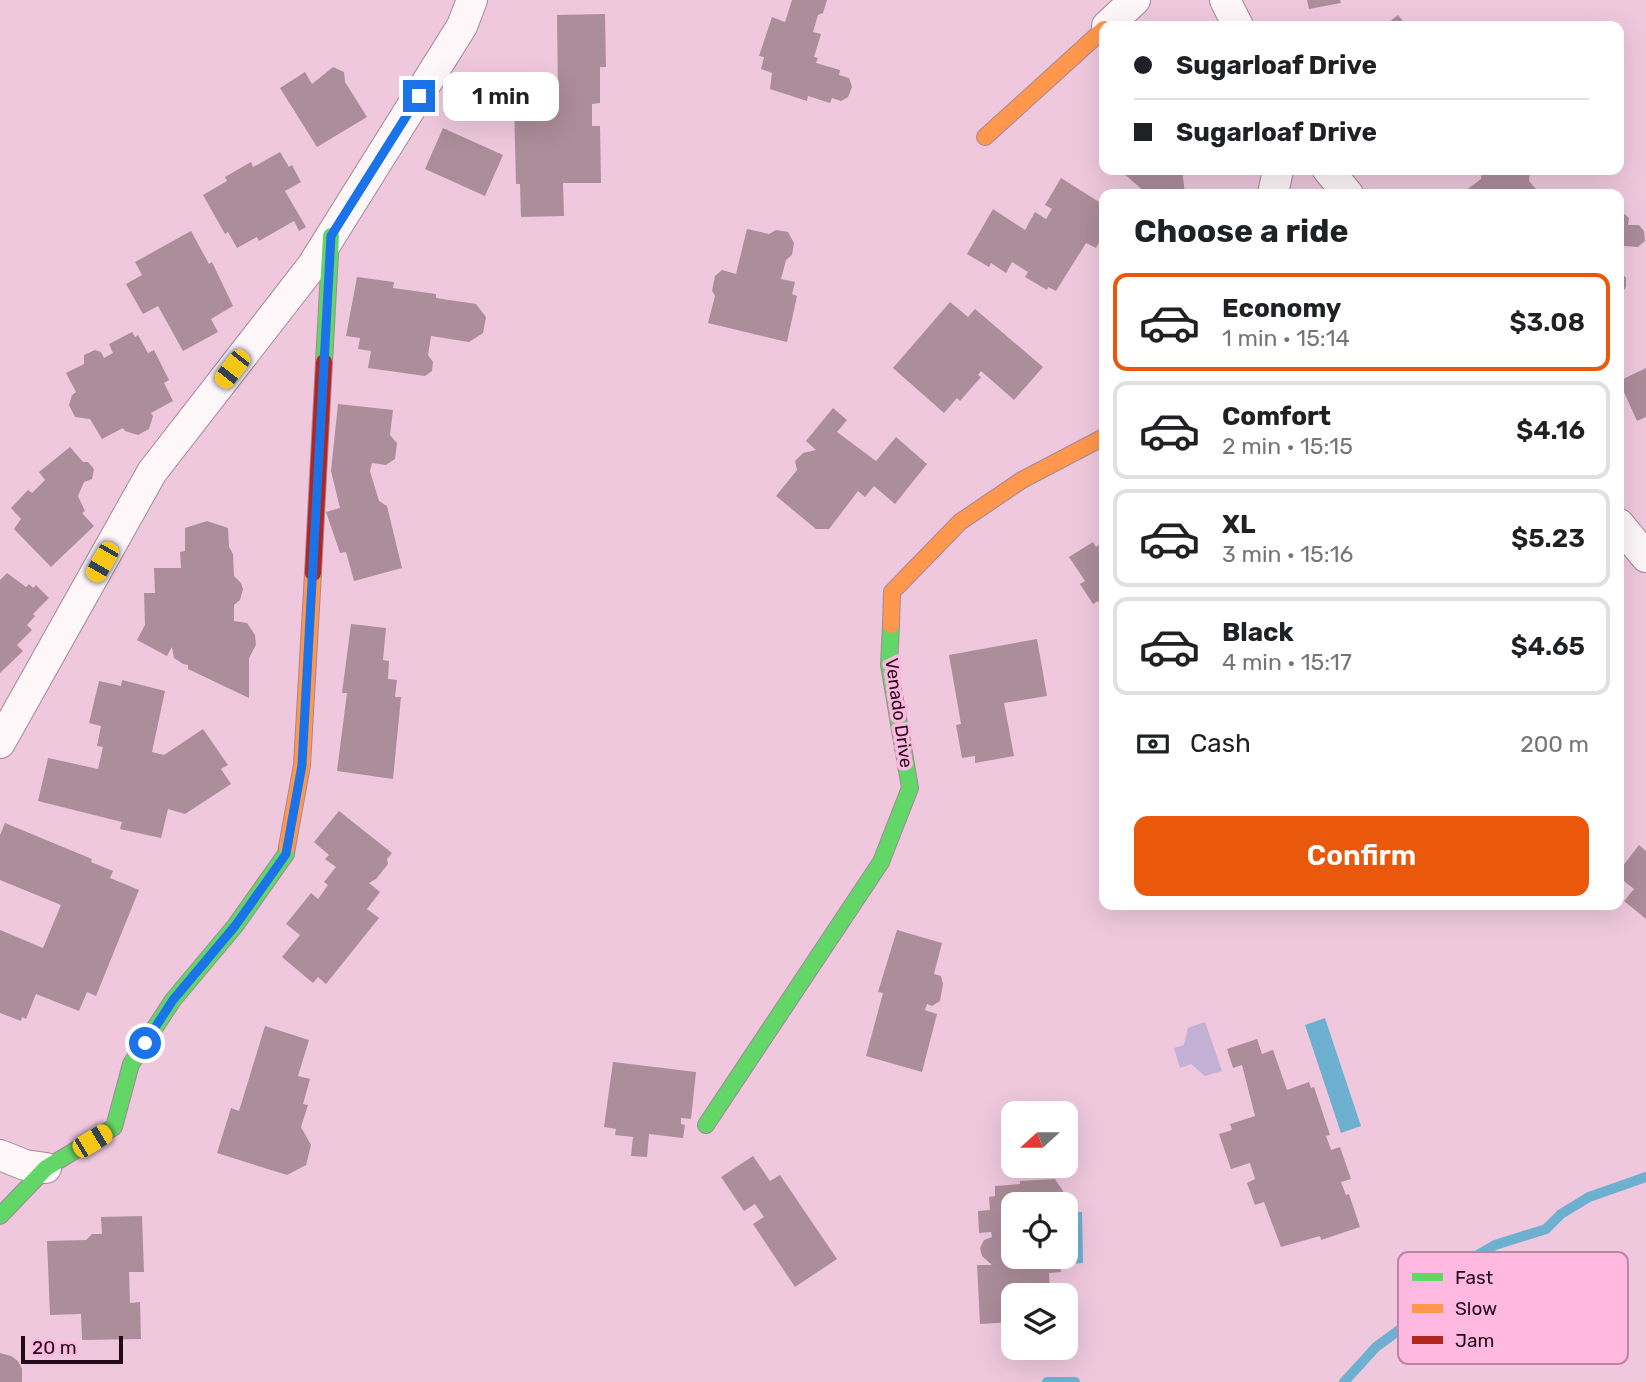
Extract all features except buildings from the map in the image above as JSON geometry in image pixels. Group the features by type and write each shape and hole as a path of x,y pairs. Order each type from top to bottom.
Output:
{"street":[{"path":"0,743 152,472 312,266 462,26 472,0"},
{"path":"1113,21 1135,0"},
{"path":"1225,0 1236,21"},
{"path":"985,137 1099,34"},
{"path":"1332,175 1344,189"},
{"path":"0,1216 46,1168 114,1127 131,1065 173,1000 235,926 286,854 302,765 331,236"},
{"name":"Venado Drive","path":"706,1125 881,862 910,789 889,664 892,592 960,522 1022,480 1099,440"},
{"path":"1624,529 1646,557"},
{"path":"0,1155 25,1165 46,1168"}],"shaded area":[{"path":"1205,1022 1222,1071 1205,1076 1191,1064 1180,1068 1174,1048 1184,1045 1188,1028"}],"water":[{"path":"1325,1018 1361,1126 1341,1133 1305,1025"},
{"path":"1078,1212 1082,1212 1083,1263 1078,1263"}],"waterway":[{"path":"1483,1252 1495,1245 1546,1229 1561,1214 1589,1197 1646,1177"},
{"path":"1344,1382 1376,1347 1398,1331"},
{"path":"1047,1382 1075,1382"}],"traffic: fast":[{"path":"324,362 331,236"},
{"path":"706,1125 881,862 910,788 889,665 891,625"},
{"path":"0,1216 46,1168 114,1127 131,1064 173,1000 235,926 286,854 287,847"}],"traffic: slow":[{"path":"985,137 1099,34"},
{"path":"891,625 892,592 960,522 1022,480 1099,440"},
{"path":"287,847 302,765 313,573"}],"traffic: jam":[{"path":"313,573 324,362"}],"route":[{"path":"145,1043 173,1000 235,926 286,854 302,765 331,236 419,96"}]}
